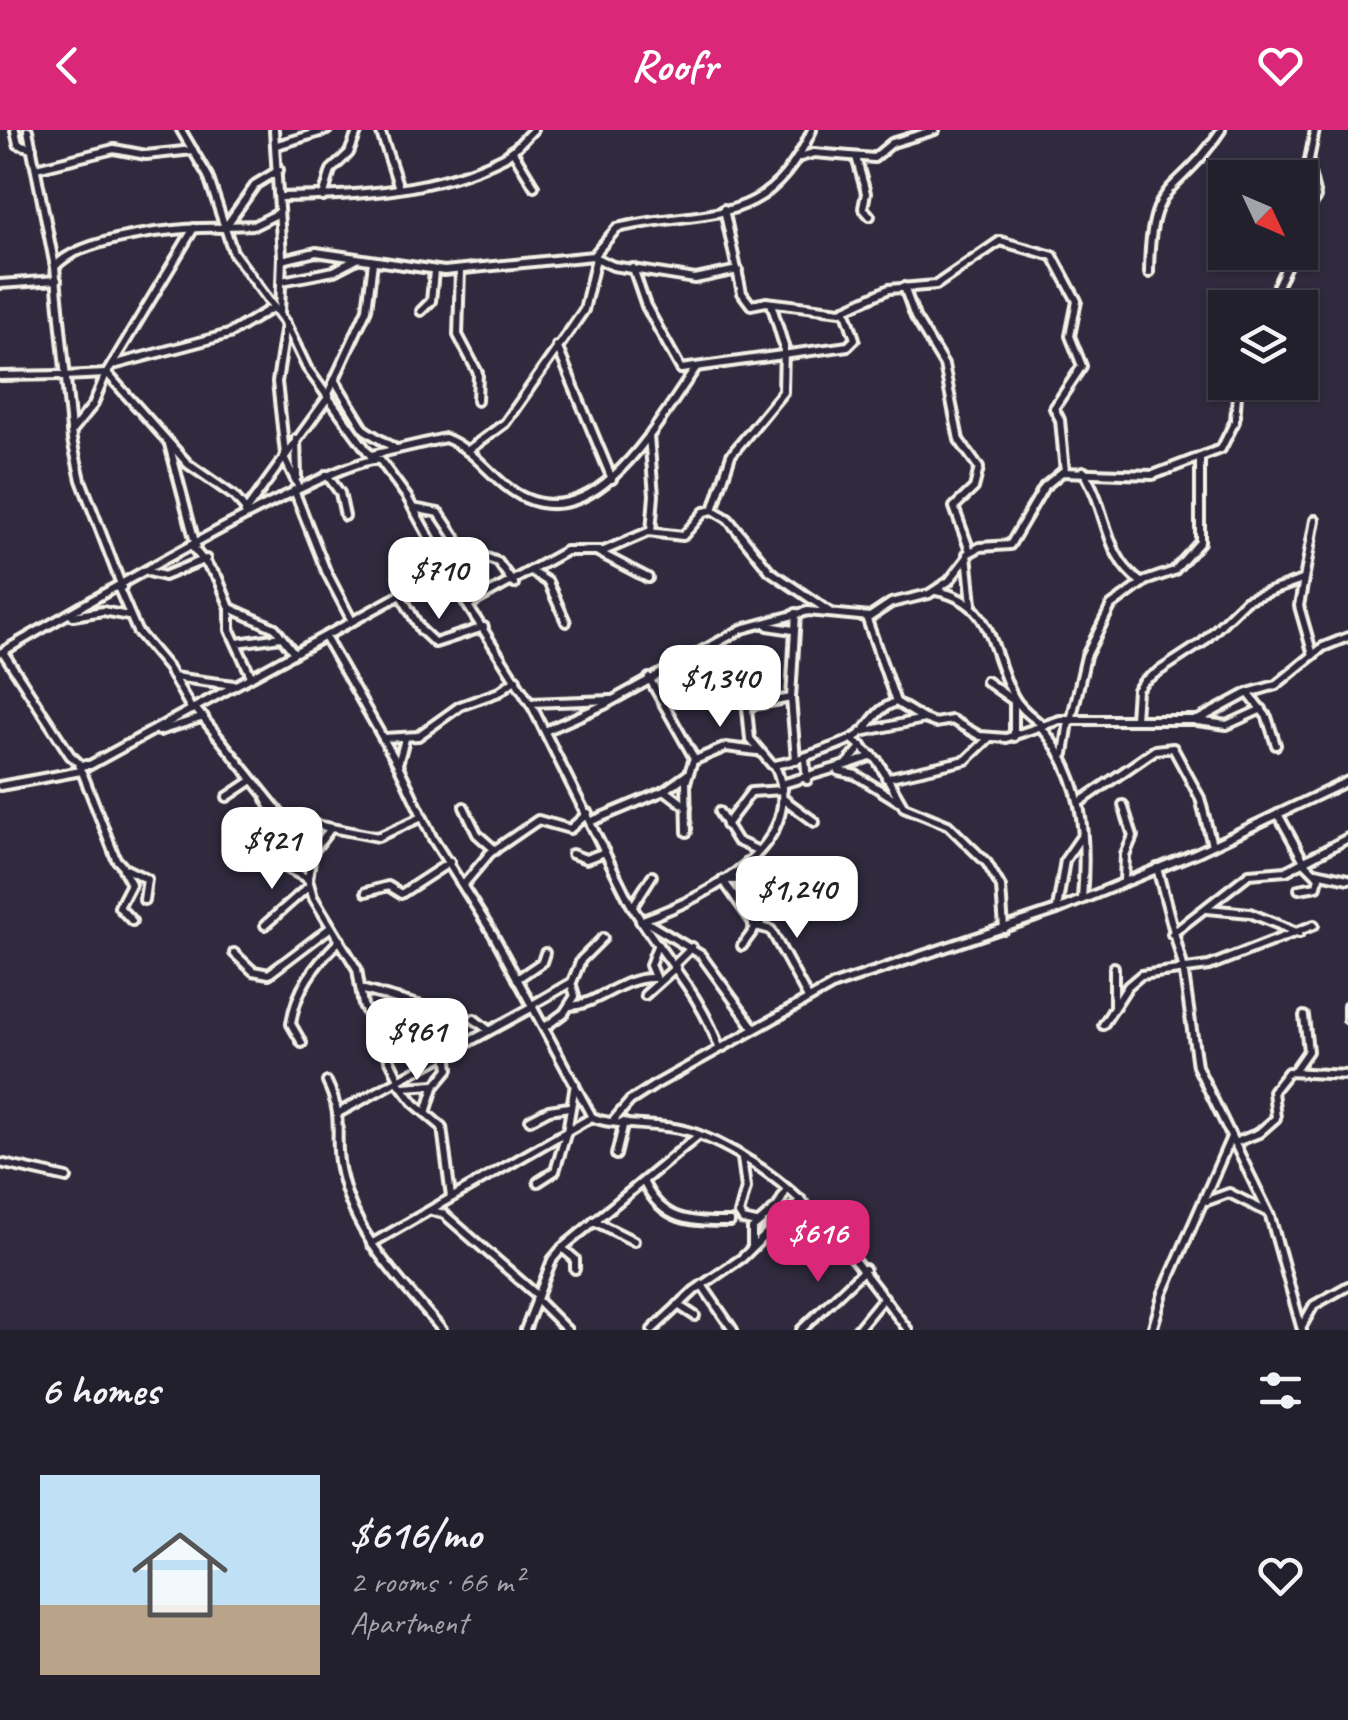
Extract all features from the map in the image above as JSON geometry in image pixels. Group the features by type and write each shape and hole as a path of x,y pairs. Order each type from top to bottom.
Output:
{"street":[{"path":"16,130 18,144 32,148"},
{"path":"28,130 56,267 63,375 81,480 130,616 194,709 206,717 251,781 288,820 312,854"},
{"path":"181,130 208,176 232,252 286,324 308,368 372,457 388,466 446,570 545,731 633,908 707,1013 718,1047"},
{"path":"274,130 282,260 280,316"},
{"path":"277,145 327,130"},
{"path":"323,197 331,170 350,152 358,130"},
{"path":"380,130 399,188"},
{"path":"279,197 323,197 399,188 448,176 512,150 533,130"},
{"path":"466,451 505,423 584,310 595,257 617,228 758,203 798,158 812,130"},
{"path":"798,158 814,153 874,158 892,142 935,130"},
{"path":"1149,273 1149,237 1158,200 1221,130"},
{"path":"1309,160 1315,130"},
{"path":"36,168 114,149 146,154 193,150"},
{"path":"512,150 534,186"},
{"path":"856,157 866,193 862,208 870,216"},
{"path":"224,227 256,184 279,170"},
{"path":"724,210 746,302 831,312 845,309 889,288 936,285 1000,242 1056,258 1076,301 1070,336 1082,366 1054,408 1060,420 1065,472"},
{"path":"56,267 63,257 89,244 265,222 280,216"},
{"path":"265,222 299,254"},
{"path":"71,432 92,405 194,228"},
{"path":"602,245 607,263"},
{"path":"282,260 316,252 434,270 460,270 595,257 607,263 700,279 738,270"},
{"path":"282,281 334,271 358,258"},
{"path":"242,519 328,395 368,309 373,262"},
{"path":"632,268 674,362 681,369 853,344 845,309"},
{"path":"421,310 431,300 434,270"},
{"path":"460,270 458,335 478,373 477,401"},
{"path":"0,284 57,280"},
{"path":"904,287 915,317 944,365 958,440 980,468 974,488 954,507 968,555 972,604 1001,659 1014,699 1014,737"},
{"path":"714,510 731,455 783,392 784,354 771,303"},
{"path":"0,376 109,371 229,334 274,307"},
{"path":"286,324 277,382 285,456 296,478"},
{"path":"557,346 612,479"},
{"path":"132,922 119,907 131,884 110,846 80,767 1,653 297,489 372,457 440,437 466,451 491,476 538,502 567,501 612,479 649,436 696,368"},
{"path":"109,371 169,444 246,510"},
{"path":"334,380 364,430 396,449"},
{"path":"934,591 968,555 1006,548 1044,487 1065,472 1153,474 1200,459 1228,442 1235,400"},
{"path":"649,436 654,495 651,532"},
{"path":"296,438 297,489 326,571 352,621"},
{"path":"169,444 195,547 206,559 230,608 230,630 251,676"},
{"path":"1063,755 1088,650 1111,606 1142,583 1174,571 1200,542 1200,459"},
{"path":"1083,471 1101,502 1115,556 1126,572 1142,583"},
{"path":"327,475 340,493 346,516"},
{"path":"413,508 438,513 463,549 498,562 514,584"},
{"path":"468,605 514,584 566,551 597,552 651,532 682,536 704,512 714,510 728,519 770,571 832,613"},
{"path":"1313,655 1300,606 1314,520"},
{"path":"597,552 648,578"},
{"path":"150,572 164,576 206,559"},
{"path":"0,786 90,765 446,570"},
{"path":"532,573 548,582 566,622"},
{"path":"1134,718 1137,690 1144,681 1202,643 1246,600 1302,580"},
{"path":"545,731 612,700 742,629 796,613 866,617 891,603 934,591 962,597 972,604"},
{"path":"400,594 420,630 435,643 484,628"},
{"path":"108,595 125,600"},
{"path":"230,608 275,628 294,653"},
{"path":"71,616 106,611 130,616"},
{"path":"796,613 791,698 796,760"},
{"path":"866,617 896,702 924,719 935,723 952,720 990,738 1014,737 1041,726 1070,721 1134,718 1227,725 1262,709"},
{"path":"762,625 793,630"},
{"path":"236,643 282,637"},
{"path":"325,637 383,738 422,818 464,884 592,1117"},
{"path":"1192,720 1248,693 1276,686 1313,655 1348,637"},
{"path":"642,920 723,880 758,850 780,820 783,791 774,765 758,750 748,730 748,706 738,681 712,646"},
{"path":"174,677 236,685"},
{"path":"649,678 694,760"},
{"path":"383,738 405,739 425,732 460,706 499,692 516,680"},
{"path":"986,681 1014,699 1063,755 1080,802 1085,855 1082,899"},
{"path":"1248,693 1262,709 1276,746"},
{"path":"748,706 791,698"},
{"path":"530,704 612,700"},
{"path":"861,732 873,715 896,702"},
{"path":"156,731 206,717"},
{"path":"774,765 805,758 861,732 924,719"},
{"path":"850,738 873,756 899,802"},
{"path":"886,778 966,760 990,738"},
{"path":"398,766 405,739"},
{"path":"846,766 862,746"},
{"path":"687,832 689,774 694,760 726,747 758,750"},
{"path":"1080,802 1155,750 1169,747 1179,752 1188,768 1212,845"},
{"path":"726,825 751,792 783,791 873,756"},
{"path":"805,758 807,780"},
{"path":"836,770 852,773 952,828 987,863 1001,887 1004,930"},
{"path":"592,821 664,790 689,774"},
{"path":"227,797 251,781"},
{"path":"612,1122 630,1101 808,998 1057,910 1212,845 1348,781"},
{"path":"664,790 672,792 688,808"},
{"path":"783,791 815,822"},
{"path":"265,796 284,833"},
{"path":"1123,805 1133,836 1125,855 1124,881"},
{"path":"464,806 477,834 495,850"},
{"path":"719,812 737,841 758,850"},
{"path":"464,884 495,850 538,820 570,829 588,813"},
{"path":"1278,814 1305,863 1316,872 1348,878"},
{"path":"288,820 378,838 422,818"},
{"path":"258,856 284,833 288,820"},
{"path":"265,925 308,883 312,854 331,828"},
{"path":"1057,910 1065,860 1082,836"},
{"path":"1172,934 1249,874 1286,871 1348,838"},
{"path":"275,843 287,868 308,883 340,940 364,990 367,1014 399,1082 445,1134 451,1198"},
{"path":"572,854 586,858 605,852"},
{"path":"366,892 388,886 401,894 450,862"},
{"path":"122,866 148,878 144,900"},
{"path":"1156,867 1183,969 1197,1066 1268,1212 1301,1329"},
{"path":"1299,889 1318,886 1316,872"},
{"path":"633,908 652,876"},
{"path":"723,880 774,881 755,931 742,946"},
{"path":"723,880 757,925 770,930 808,998"},
{"path":"1206,909 1250,913 1299,933"},
{"path":"642,920 692,947 721,979 754,1028"},
{"path":"1103,1025 1134,978 1216,964 1230,954 1299,933 1314,924"},
{"path":"234,953 252,971 269,974 332,927"},
{"path":"340,1112 571,983 585,955 604,938"},
{"path":"302,1043 291,1024 299,992 308,975 340,940"},
{"path":"657,946 650,965 657,980"},
{"path":"646,995 692,947"},
{"path":"517,979 542,962 545,953"},
{"path":"1114,967 1114,1006"},
{"path":"570,1006 588,1003 627,982 657,980"},
{"path":"545,1027 570,1006 575,996 571,983"},
{"path":"364,990 440,1012"},
{"path":"1348,1006 1348,1019"},
{"path":"1233,1140 1259,1133 1276,1118 1273,1091 1278,1081 1294,1072 1308,1051 1304,1016"},
{"path":"474,1018 488,1030"},
{"path":"426,1113 436,1085 449,1069 446,1052"},
{"path":"1294,1072 1348,1075"},
{"path":"327,1082 340,1112 341,1176 372,1244 392,1276 442,1330"},
{"path":"399,1082 436,1085"},
{"path":"538,1182 555,1171 576,1083"},
{"path":"530,1120 549,1110 569,1108"},
{"path":"372,1244 592,1117 612,1122 667,1124 700,1135 742,1158 801,1200 833,1229 908,1330"},
{"path":"616,1155 624,1122"},
{"path":"525,1330 562,1248 700,1135"},
{"path":"1152,1330 1163,1294 1233,1140"},
{"path":"742,1158 746,1188 739,1214 746,1222 756,1223"},
{"path":"0,1163 67,1178"},
{"path":"644,1182 659,1208 672,1217 730,1222"},
{"path":"752,1248 756,1223 778,1206 787,1189"},
{"path":"1206,1202 1229,1193 1268,1212"},
{"path":"652,1330 702,1285 752,1248 801,1200"},
{"path":"432,1211 444,1214 567,1330"},
{"path":"594,1221 634,1240"},
{"path":"562,1248 575,1259 575,1269"},
{"path":"801,1330 865,1269"},
{"path":"702,1285 733,1330"},
{"path":"1301,1329 1314,1305 1348,1286"},
{"path":"857,1330 884,1297"},
{"path":"678,1305 695,1316"}]}
